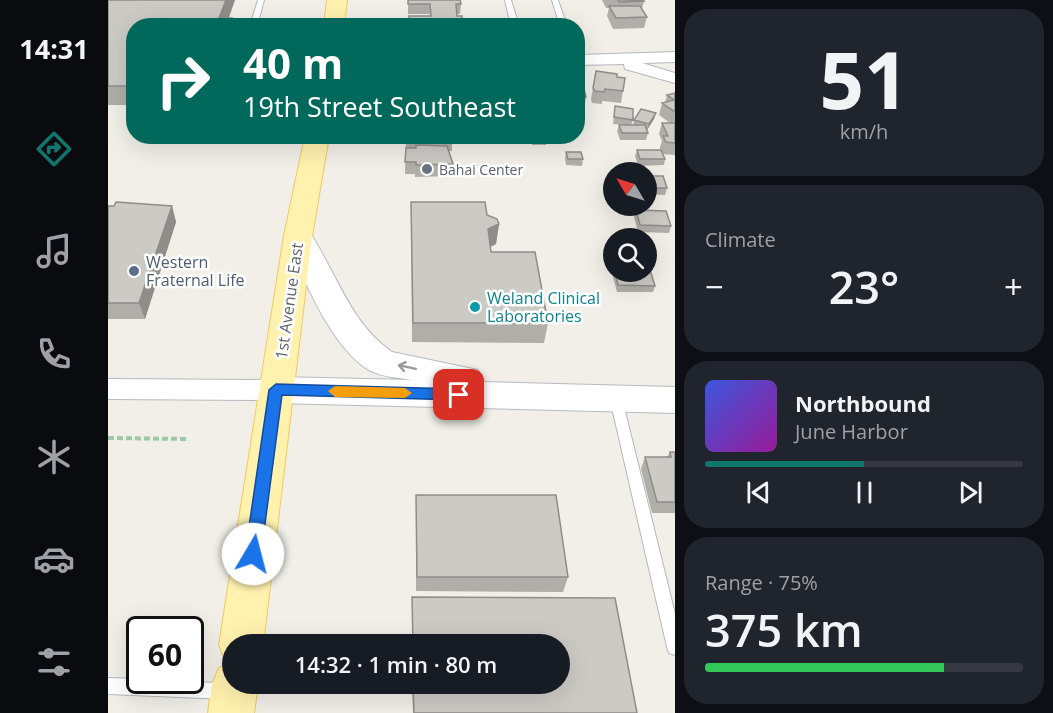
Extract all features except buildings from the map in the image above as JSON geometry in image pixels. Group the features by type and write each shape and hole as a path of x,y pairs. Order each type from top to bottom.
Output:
{"main road":[{"path":"335,18 337,0"},
{"name":"1st Avenue East","path":"243,634 298,236 315,144"},
{"path":"298,236 337,308 364,349 374,357 383,362 451,377 568,398"},
{"path":"276,390 675,399"}],"street":[{"path":"585,60 675,57"},
{"path":"610,59 675,78"},
{"path":"108,389 276,390"}],"lane":[{"path":"255,18 261,0"},
{"path":"508,0 513,18"},
{"path":"555,0 561,18"},
{"path":"616,399 675,647"},
{"path":"108,686 234,696"}],"path":[{"path":"108,438 187,439"}],"slow traffic":[{"path":"335,391 405,393"}],"place":[{"name":"Bahai Center","path":"427,169"},
{"name":"Western Fraternal Life","path":"134,271"},
{"name":"Weland Clinical Laboratories","path":"475,307"}],"route":[{"path":"253,554 276,390 459,395"}]}
